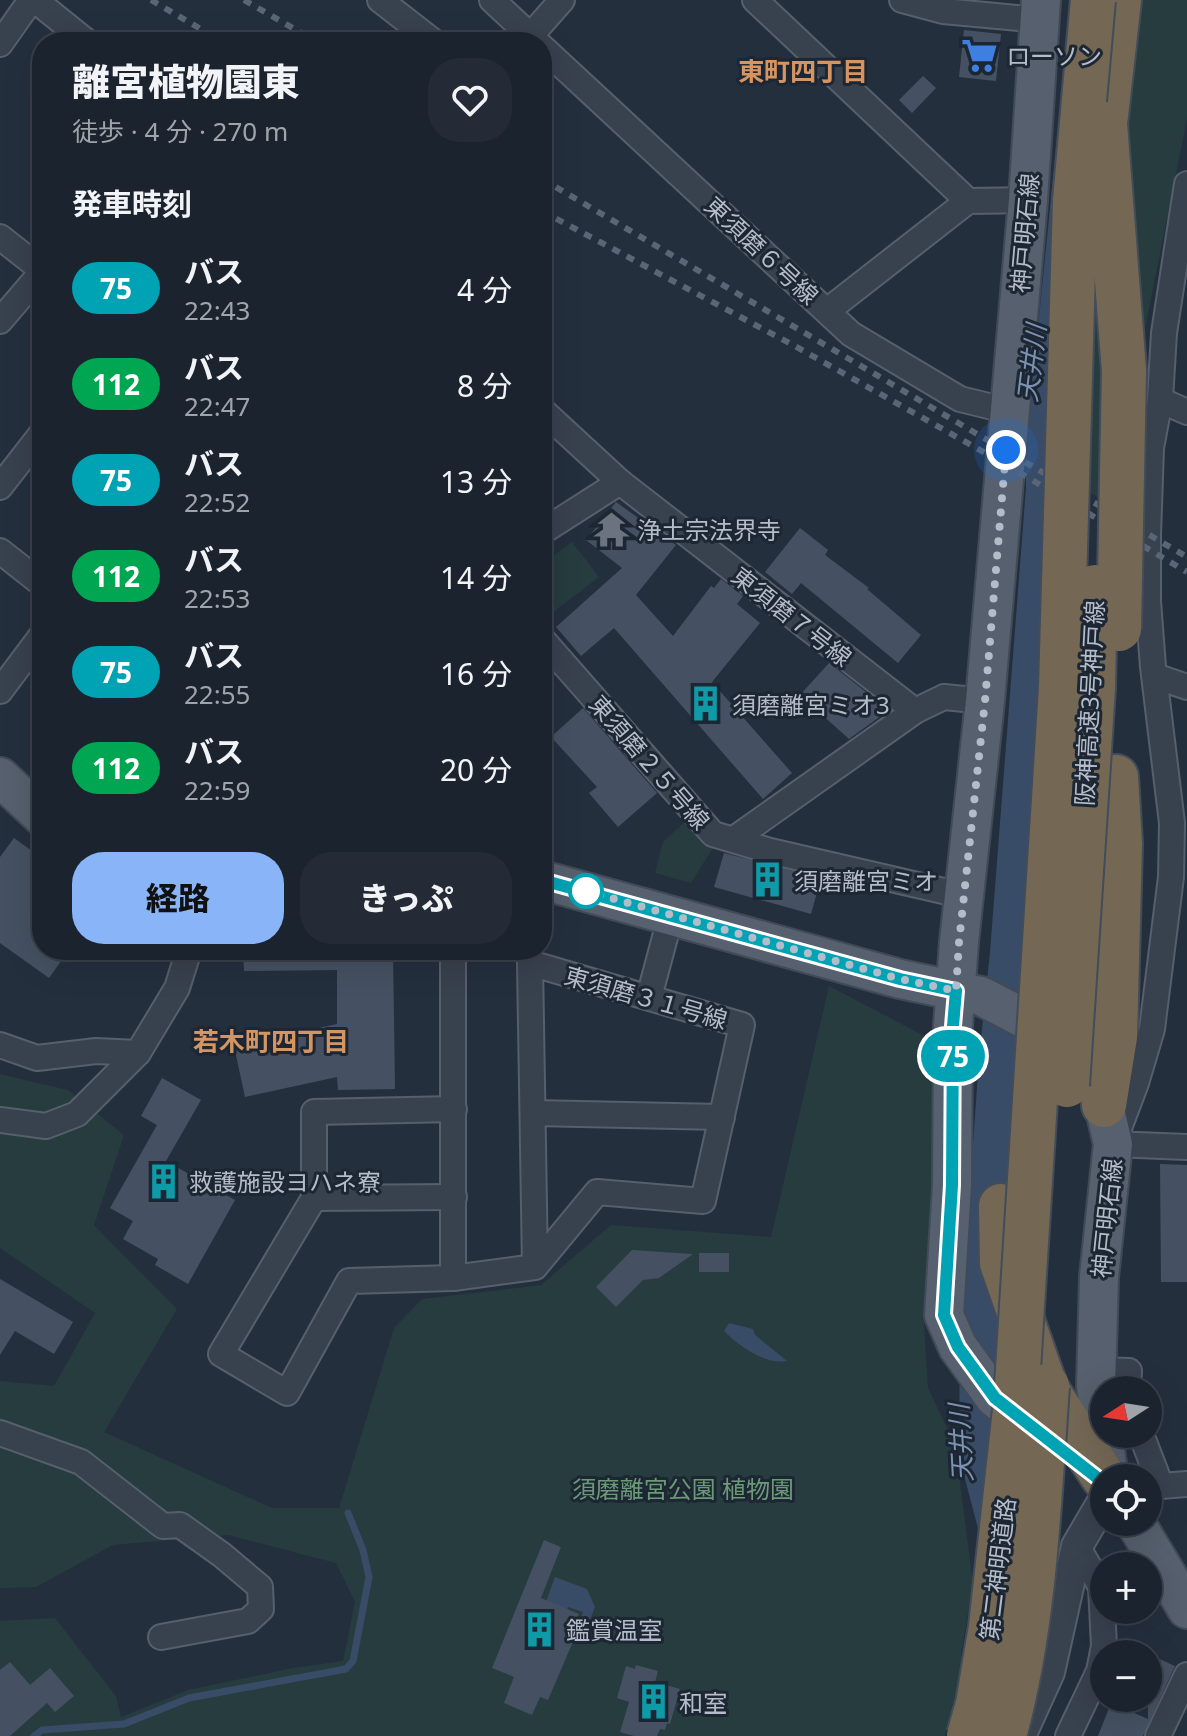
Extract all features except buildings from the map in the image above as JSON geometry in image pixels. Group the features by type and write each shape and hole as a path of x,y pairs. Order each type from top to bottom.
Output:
{"highway":[{"name":"阪神高速3号神戸線","path":"1017,1400 1061,688 1075,201 1093,0"},
{"name":"阪神高速3号神戸線","path":"1017,1400 1093,688 1105,124 1119,0"},
{"path":"1105,124 1124,371 1116,777 1120,844 1115,1037 1109,1124"},
{"path":"1067,526 1040,705 1030,806 1001,1206 1002,1263 1046,1389 1095,1464"},
{"name":"第二神明道路","path":"969,1736 978,1704 991,1627 1017,1400"},
{"name":"第二神明道路","path":"1004,1736 1027,1612 1017,1400"}],"main road":[{"name":"神戸明石線","path":"1040,10 1028,200 965,896 968,994 953,1026 952,1185 944,1315 965,1356 1090,1466"},
{"path":"0,777 32,807"},
{"path":"552,883 900,979 968,994 1027,1020 1083,1064 1109,1124"},
{"name":"神戸明石線","path":"1104,1464 1096,1370 1109,1124"},
{"path":"1143,1536 1187,1609"}],"street":[{"path":"0,44 33,0 74,32"},
{"path":"380,0 421,32"},
{"name":"東須磨６号線","path":"492,0 524,32"},
{"path":"541,32 562,0"},
{"path":"755,0 968,201"},
{"path":"902,0 943,11 1040,10"},
{"name":"東須磨６号線","path":"552,59 851,334 960,399 1009,411"},
{"path":"1187,184 1164,333 1160,400 1151,448 1148,535 1148,601 1172,823 1171,877 1152,1029 1136,1083 1109,1124 1187,1147"},
{"path":"827,311 968,201 1028,200"},
{"path":"0,237 32,263"},
{"path":"0,321 32,283"},
{"path":"1160,400 1187,412"},
{"name":"東須磨７号線","path":"552,419 620,482 915,711"},
{"path":"0,487 32,446"},
{"path":"552,526 620,482"},
{"path":"0,551 32,576"},
{"path":"0,691 32,648"},
{"name":"東須磨２５号線","path":"552,650 713,834 770,851 965,896"},
{"path":"1155,676 1187,687"},
{"path":"734,839 915,711 944,697 985,701"},
{"path":"649,997 671,915"},
{"path":"0,1120 46,1126 77,1114 138,1053 177,988 186,960"},
{"path":"453,960 453,1278"},
{"name":"東須磨３１号線","path":"530,963 742,1025 703,1201 597,1192 535,1267 530,963"},
{"path":"0,1045 37,1058 96,1051 138,1053"},
{"path":"454,1109 314,1112 314,1198 221,1354 287,1393 349,1281 453,1278 535,1267"},
{"path":"533,1113 722,1117"},
{"path":"314,1198 454,1197"},
{"path":"1096,1370 1129,1371 1129,1376"},
{"path":"0,1433 81,1462 163,1526 180,1525 260,1587 261,1609 248,1621 161,1637"},
{"path":"1146,1448 1161,1486 1187,1484"},
{"path":"1020,1736 1049,1672 1077,1546 1090,1524"},
{"path":"1068,1736 1099,1671 1104,1646 1101,1587 1077,1546"},
{"path":"1158,1736 1187,1675"}],"green space":[{"path":"1115,0 1187,0 1187,119 1141,348 1135,519 1065,478"},
{"path":"572,542 599,577 552,613 552,557"},
{"path":"689,818 714,846 691,883 655,873 663,842"},
{"name":"須磨離宮公園 植物園","path":"829,986 938,1043 924,1323 928,1388 955,1444 973,1583 961,1654 964,1672 945,1736 0,1736 0,1621 55,1618 116,1696 121,1717 188,1690 343,1661 355,1602 336,1563 228,1535 113,1545 36,1587 0,1588 0,1381 54,1386 95,1313 0,1248 0,1074 68,1090 124,1135 94,1225 177,1309 104,1432 272,1508 339,1508 394,1328 422,1299 541,1285 611,1225 771,1237"}],"water":[{"name":"天井川","path":"1071,0 1114,0 1005,1373 980,1536 959,1456 960,1331 1026,488 1026,446"},
{"path":"729,1323 753,1329 755,1335 787,1361 770,1360 745,1348 724,1331"},
{"path":"555,1577 587,1589 595,1607 586,1629 578,1625 583,1612 568,1607 566,1614 544,1607"}],"waterway":[{"path":"34,1736 42,1730 124,1724 189,1698 346,1669 353,1661 369,1577 363,1550 348,1513"}],"railway":[{"path":"151,0 206,32"},
{"path":"244,0 300,32"},
{"path":"552,185 1187,557"},
{"path":"552,216 793,345 1005,464 1187,572"}],"bus line":[{"name":"75","path":"552,882 900,979 956,991 952,1185 944,1315 958,1347 995,1398 1090,1472"}],"place":[{"name":"ローソン","path":"980,55"},
{"name":"浄土宗法界寺","path":"611,529"},
{"name":"須磨離宮ミオ3","path":"706,704"},
{"name":"須磨離宮ミオ","path":"768,880"},
{"name":"救護施設ヨハネ寮","path":"163,1181"},
{"name":"鑑賞温室","path":"540,1629"},
{"name":"和室","path":"653,1702"}],"district":[{"name":"東町四丁目","path":"803,71"},
{"name":"若木町四丁目","path":"271,1041"}],"route":[{"path":"586,891 900,979 956,991 1006,450"}]}
